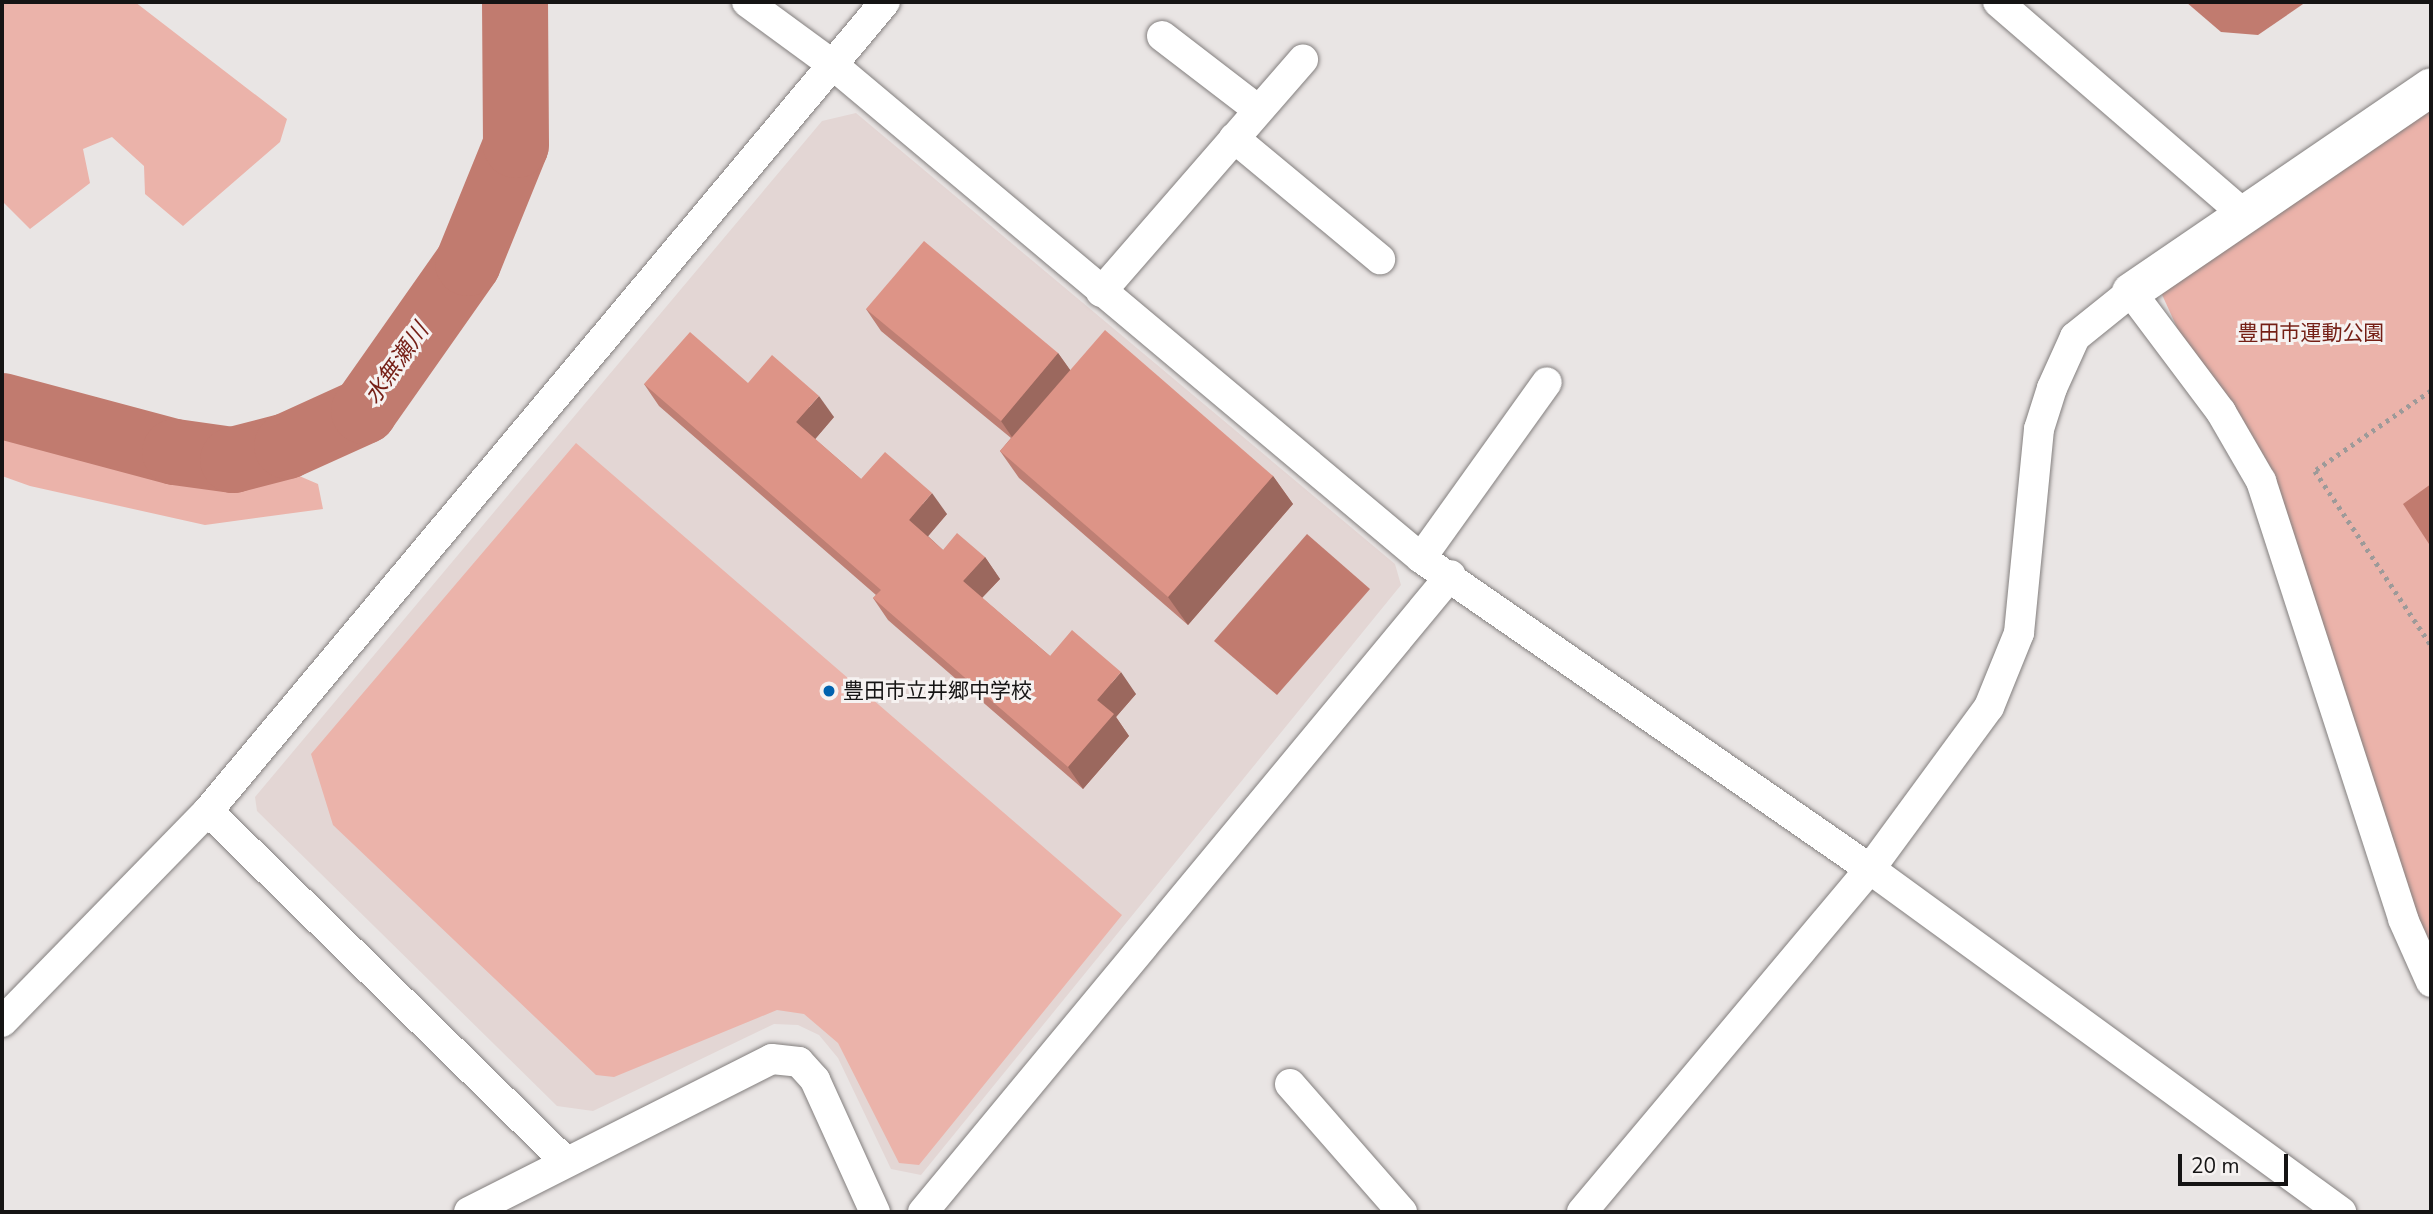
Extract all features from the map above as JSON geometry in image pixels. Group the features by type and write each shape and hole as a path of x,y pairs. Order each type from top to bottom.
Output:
{"street":[{"path":"747,2 833,65 1421,558 1451,575 1870,869 2341,1212"},
{"path":"2,1022 208,811 885,2"},
{"path":"1998,2 2244,214"},
{"path":"1162,36 1257,110"},
{"path":"1101,292 1303,60"},
{"path":"1582,1212 1870,869 2001,683 2025,601 2039,429 2052,388 2075,337 2131,292 2431,87"},
{"path":"1234,138 1380,259"},
{"path":"2131,292 2221,412 2261,481 2403,919 2431,982"},
{"path":"1421,558 1547,382"},
{"path":"923,1212 1451,575"},
{"path":"208,811 566,1162"},
{"path":"469,1212 772,1059 799,1062 815,1080 875,1212"},
{"path":"1290,1084 1402,1212"}],"path":[{"path":"2431,391 2315,471 2431,645"}],"shaded area":[{"path":"2186,2 2306,2 2258,35 2221,32"},
{"name":"豊田市立井郷中学校","path":"856,113 1395,564 1401,585 921,1175 891,1169 838,1058 819,1035 798,1025 774,1024 593,1111 557,1106 257,811 255,797 822,121"},
{"path":"2431,484 2431,547 2403,504"},
{"path":"1307,534 1370,589 1277,695 1214,641"}],"green space":[{"path":"2,2 135,2 287,119 280,142 183,226 145,194 144,166 112,137 83,149 90,183 30,229 2,201"},
{"name":"豊田市運動公園","path":"2431,109 2431,956 2259,508 2159,288"},
{"path":"2,416 176,465 283,469 318,484 323,509 205,525 30,486 2,476"},
{"path":"576,443 1122,915 919,1165 899,1163 838,1043 804,1014 777,1010 614,1077 596,1075 333,825 311,754"}],"building":[{"path":"924,241 1058,353 1001,421 866,309"},
{"path":"1105,330 1273,476 1168,597 1000,451"},
{"path":"690,332 748,383 772,355 819,396 796,422 861,479 885,452 932,493 909,520 943,550 957,533 985,557 963,581 1050,656 1072,630 1121,672 1097,700 1114,714 1068,767 873,598 881,590 644,384"}],"waterway":[{"name":"水無瀬川","path":"2,406 175,452 233,460 287,446 364,411 468,263 516,145 515,2"}],"place":[{"name":"豊田市立井郷中学校","path":"829,691"}]}
